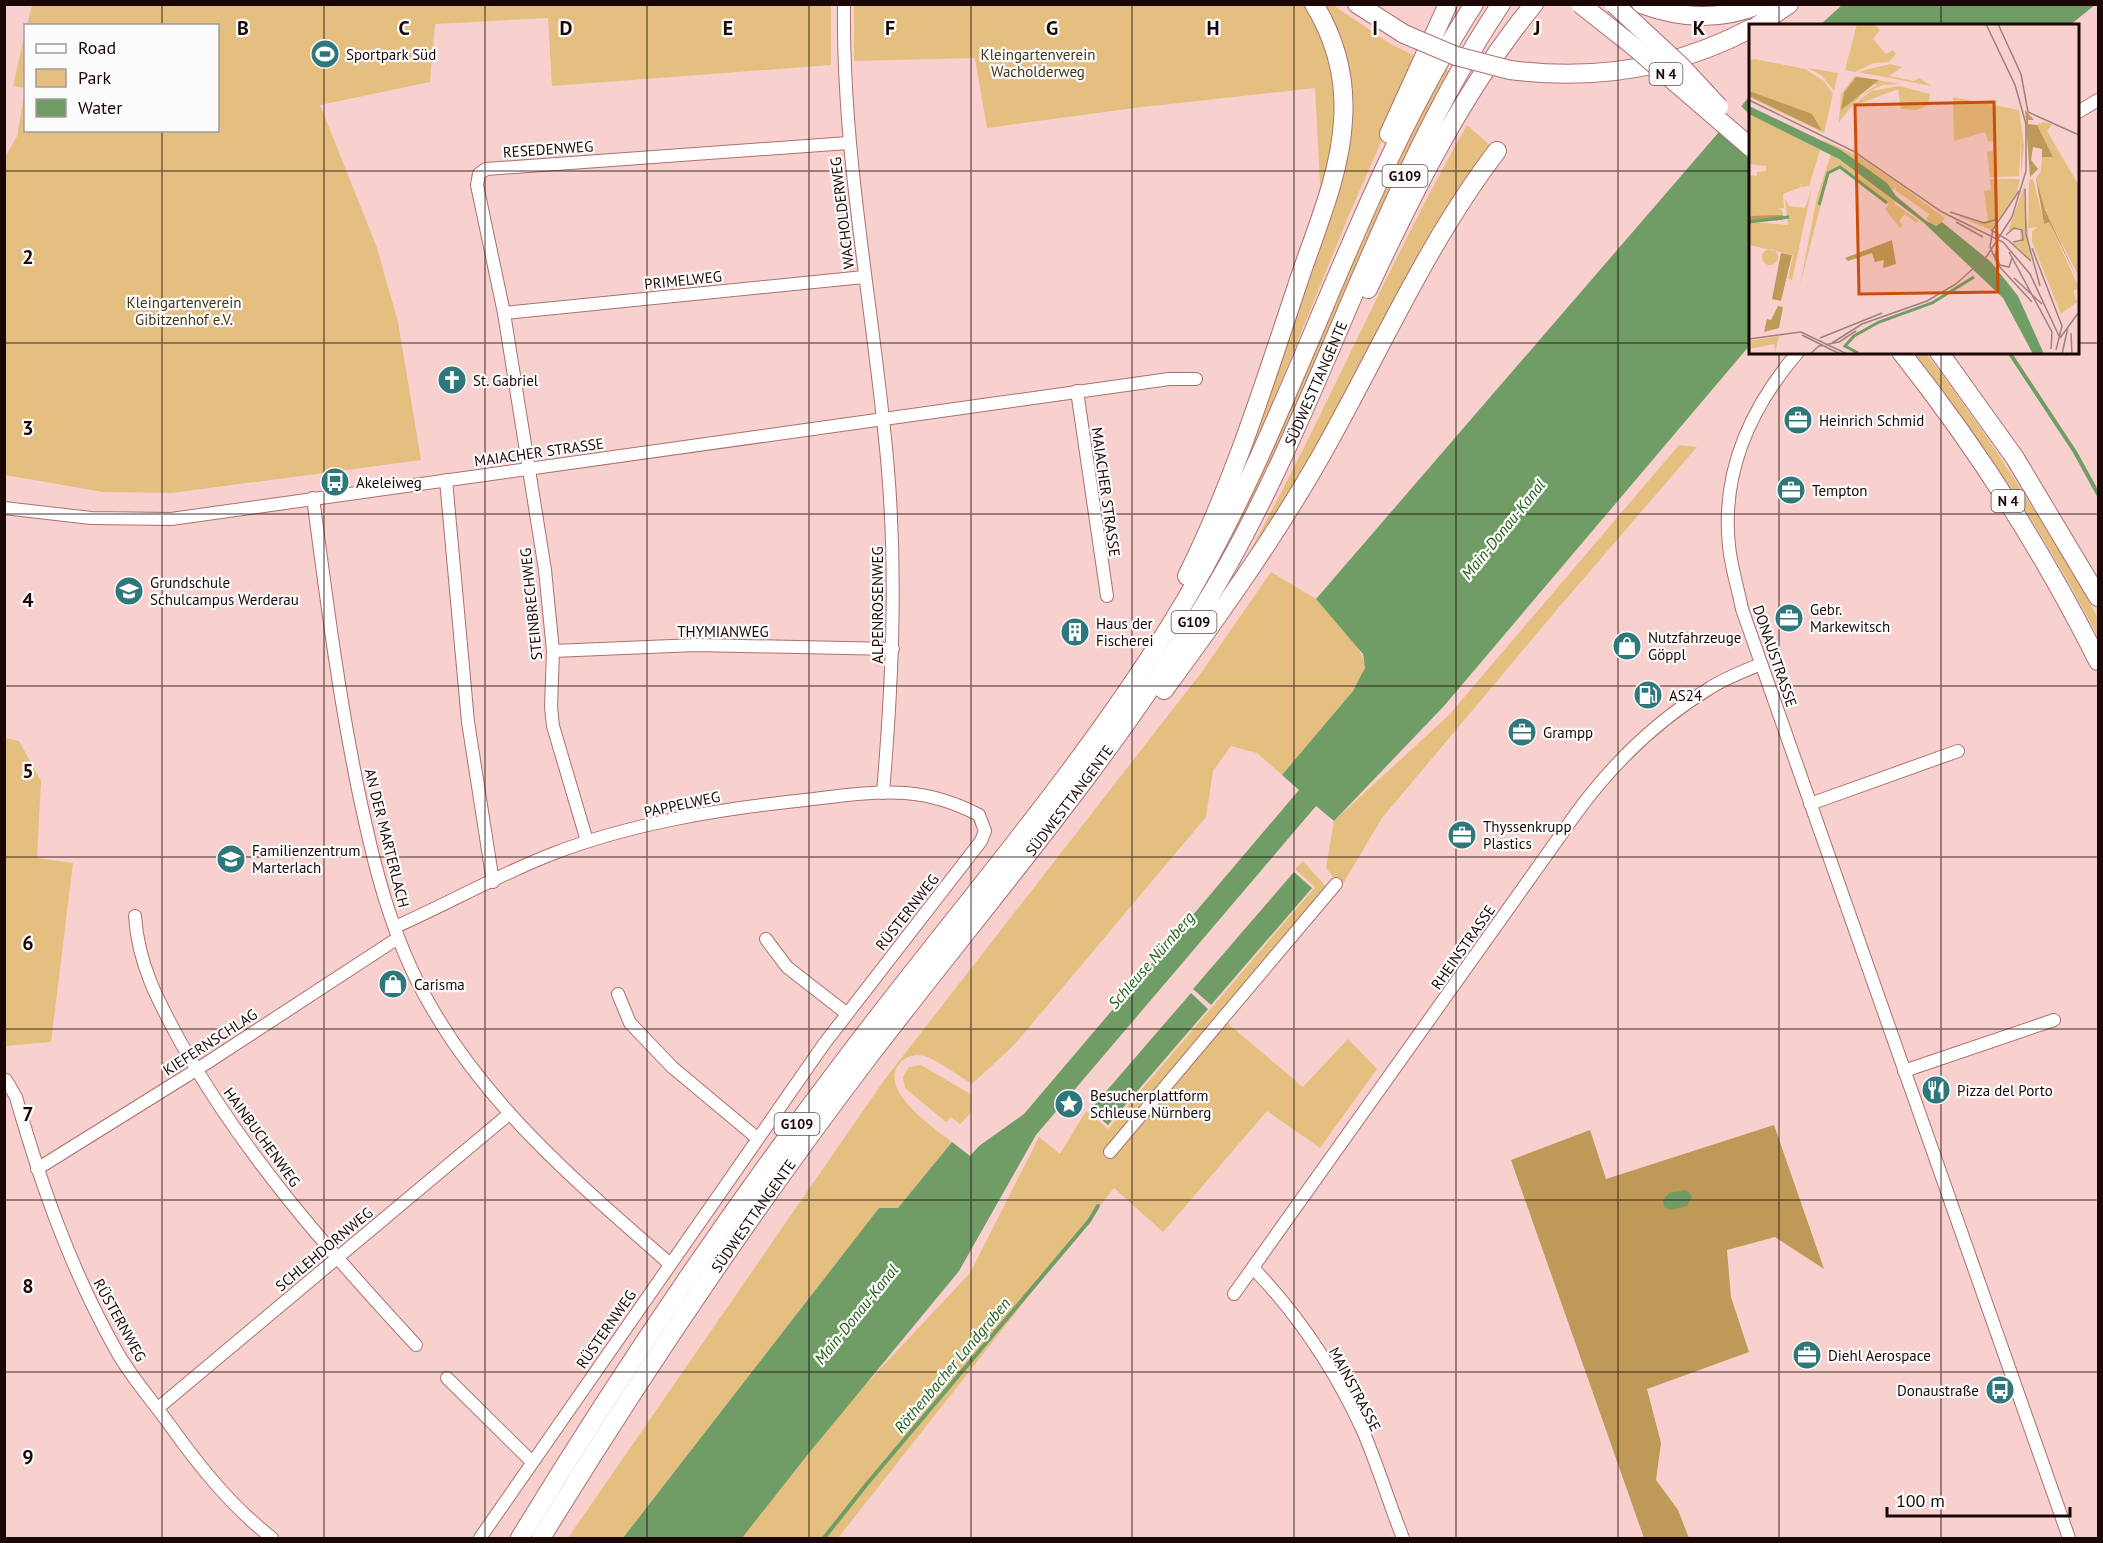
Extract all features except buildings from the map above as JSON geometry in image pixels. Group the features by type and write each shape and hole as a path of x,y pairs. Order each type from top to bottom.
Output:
{"highway":[{"path":"1155,650 1224,494 1258,401 1338,158 1343,121 1342,82 1334,45 1314,4"},
{"path":"1357,4 1404,33 1456,56 1510,70 1569,75 1641,69 1704,51 1749,29"},
{"path":"1354,237 1375,167 1448,4"},
{"name":"SÜDWESTTANGENTE","path":"520,1539 627,1369 752,1185 856,1044 1066,776 1155,650 1204,569 1248,485 1354,237 1417,102 1474,4"},
{"name":"SÜDWESTTANGENTE","path":"541,1539 679,1322 797,1153 1099,761 1176,651 1232,559 1275,474 1428,128 1501,4"},
{"path":"1327,357 1365,295 1443,142 1482,75 1534,4"},
{"name":"N 4","path":"1580,4 1632,45 1749,146"},
{"path":"1614,4 1695,80 1749,146"},
{"path":"1641,4 1664,12 1702,18 1722,16 1761,4"},
{"path":"1759,24 1789,4"},
{"path":"1099,761 1122,747 1255,564 1317,462 1447,225 1497,151"},
{"name":"N 4","path":"1902,354 1990,473 2056,581 2098,660"},
{"name":"N 4","path":"1940,354 2016,458 2098,597"}],"street":[{"name":"WACHOLDERWEG","path":"844,4 848,143 883,417"},
{"path":"2079,111 2098,100"},
{"name":"RESEDENWEG","path":"529,468 504,313 477,185 479,174 486,169 848,143"},
{"name":"PRIMELWEG","path":"504,313 864,277"},
{"name":"DONAUSTRASSE","path":"1797,354 1753,415 1740,446 1730,490 1729,546 1742,609 2069,1539"},
{"name":"MAIACHER STRASSE","path":"4,508 91,518 156,520 883,417 1169,379 1196,379"},
{"name":"MAIACHER STRASSE","path":"1077,391 1107,596"},
{"name":"ALPENROSENWEG","path":"883,417 893,550 893,649 883,793"},
{"name":"STEINBRECHWEG","path":"529,468 545,570 553,651 551,707 553,726 586,841"},
{"path":"446,480 468,722 493,882"},
{"name":"AN DER MARTERLACH","path":"313,498 339,699 368,835 396,932 429,1004 509,1114 609,1211 670,1264"},
{"name":"THYMIANWEG","path":"553,651 696,645 893,649"},
{"name":"RHEINSTRASSE","path":"1234,1294 1583,804 1612,768 1648,734 1711,687 1761,664"},
{"path":"1810,804 1958,751"},
{"name":"PAPPELWEG","path":"396,932 549,855 586,841 667,821 743,807 883,793 939,798 979,815 984,825"},
{"name":"RÜSTERNWEG","path":"480,1539 531,1461 846,1013 981,841 985,831 984,825"},
{"path":"1110,1152 1336,884"},
{"name":"HAINBUCHENWEG","path":"135,916 136,940 151,988 196,1070 256,1160 337,1258 416,1345"},
{"name":"KIEFERNSCHLAG","path":"37,1169 196,1070 396,932"},
{"path":"766,939 787,967 846,1013"},
{"path":"618,994 630,1023 644,1038 672,1066 757,1138"},
{"path":"1904,1071 2054,1020"},
{"name":"RÜSTERNWEG","path":"6,1080 16,1097 55,1222 84,1289 117,1352 203,1470 251,1522 272,1539"},
{"name":"SCHLEHDORNWEG","path":"158,1408 509,1114"},
{"name":"MAINSTRASSE","path":"1254,1269 1279,1295 1330,1366 1363,1432 1403,1539"},
{"path":"447,1378 531,1461"}],"green space":[{"name":"Kleingartenverein Gibitzenhof e.V.","path":"32,5 831,5 831,65 552,86 548,18 435,24 430,82 320,105 377,248 398,322 421,460 172,493 103,492 5,475 4,159 17,136 24,97 24,132 219,132 219,24 27,24"},
{"name":"Kleingartenverein Wacholderweg","path":"854,5 1308,5 1318,20 1340,103 1321,201 1315,88 1134,108 987,128 975,58 854,61"},
{"path":"1319,5 1333,5 1389,43 1418,58 1348,217 1249,461 1242,457 1347,137"},
{"name":"Kleingartenverein Gibitzenhof e.V.","path":"24,37 24,88 13,86"},
{"path":"1444,69 1452,72 1267,478 1166,655 1145,677 1235,528 1267,461 1396,163"},
{"path":"1467,125 1491,146 1317,453 1235,578 1295,466 1407,237"},
{"path":"1916,354 1927,354 1973,417 2016,482 2098,618 2098,637 2036,526 1965,421"},
{"path":"1679,445 1697,447 1382,818 1341,887 1326,868 1334,821 1449,715"},
{"path":"1271,572 1316,599 1358,647 1365,664 1362,678 1353,691 1282,775 1257,753 1231,746 1213,771 1206,817 1015,1044 972,1084 924,1056 912,1056 902,1061 895,1071 895,1083 900,1094 909,1106 952,1142 898,1208 879,1208 623,1538 568,1538 885,1079 1201,673"},
{"path":"5,738 19,741 41,781 37,858 73,863 51,1042 5,1046"},
{"path":"1303,861 1327,888 1220,1017 1303,1087 1348,1039 1377,1069 1320,1148 1267,1111 1163,1232 1114,1188 838,1538 742,1538 853,1398 970,1273 1039,1137 1060,1154 1086,1111 1108,1129 1315,887 1295,869"},
{"path":"921,1065 972,1095 971,1113 960,1124 951,1117 946,1122 905,1088 903,1077 909,1067"}],"shaded area":[{"path":"1774,1125 1824,1269 1775,1237 1727,1250 1731,1297 1749,1352 1647,1389 1661,1443 1656,1480 1678,1510 1689,1538 1644,1538 1511,1160 1590,1130 1606,1179"}],"water":[{"path":"1842,4 2095,5 2071,24 1821,24"},
{"name":"Main-Donau-Kanal","path":"1749,97 1749,346 1444,706 1334,821 1316,806 1036,1135 959,1271 742,1538 623,1538 879,1208 898,1208 952,1142 970,1156 979,1146 1024,1114 1299,790 1282,775 1353,691 1365,668 1363,654 1316,599"},
{"path":"1294,872 1312,888 1211,1005 1193,989"},
{"path":"1191,993 1208,1009 1108,1125 1090,1110"},
{"path":"1686,1190 1692,1196 1687,1206 1671,1210 1664,1207 1663,1200 1669,1193"}],"pier":[{"path":"1739,104 1749,114 1749,158 1717,128"}],"waterway":[{"path":"2010,354 2075,452 2098,494"},
{"name":"Röthenbacher Landgraben","path":"824,1538 1089,1221 1098,1206"}],"place":[{"name":"Sportpark Süd","path":"325,54"},
{"name":"St. Gabriel","path":"452,380"},
{"name":"Heinrich Schmid","path":"1798,420"},
{"name":"Akeleiweg","path":"335,482"},
{"name":"Tempton","path":"1791,490"},
{"name":"Grundschule Schulcampus Werderau","path":"129,591"},
{"name":"Gebr. Markewitsch","path":"1789,618"},
{"name":"Haus der Fischerei","path":"1075,632"},
{"name":"Nutzfahrzeuge Göppl","path":"1627,646"},
{"name":"AS24","path":"1648,695"},
{"name":"Grampp","path":"1522,732"},
{"name":"Thyssenkrupp Plastics","path":"1462,835"},
{"name":"Familienzentrum Marterlach","path":"231,859"},
{"name":"Carisma","path":"393,984"},
{"name":"Pizza del Porto","path":"1936,1090"},
{"name":"Besucherplattform Schleuse Nürnberg","path":"1069,1104"},
{"name":"Diehl Aerospace","path":"1807,1355"},
{"name":"Donaustraße","path":"2000,1390"}],"water label":[{"name":"Schleuse Nürnberg","path":"1151,960"}]}
